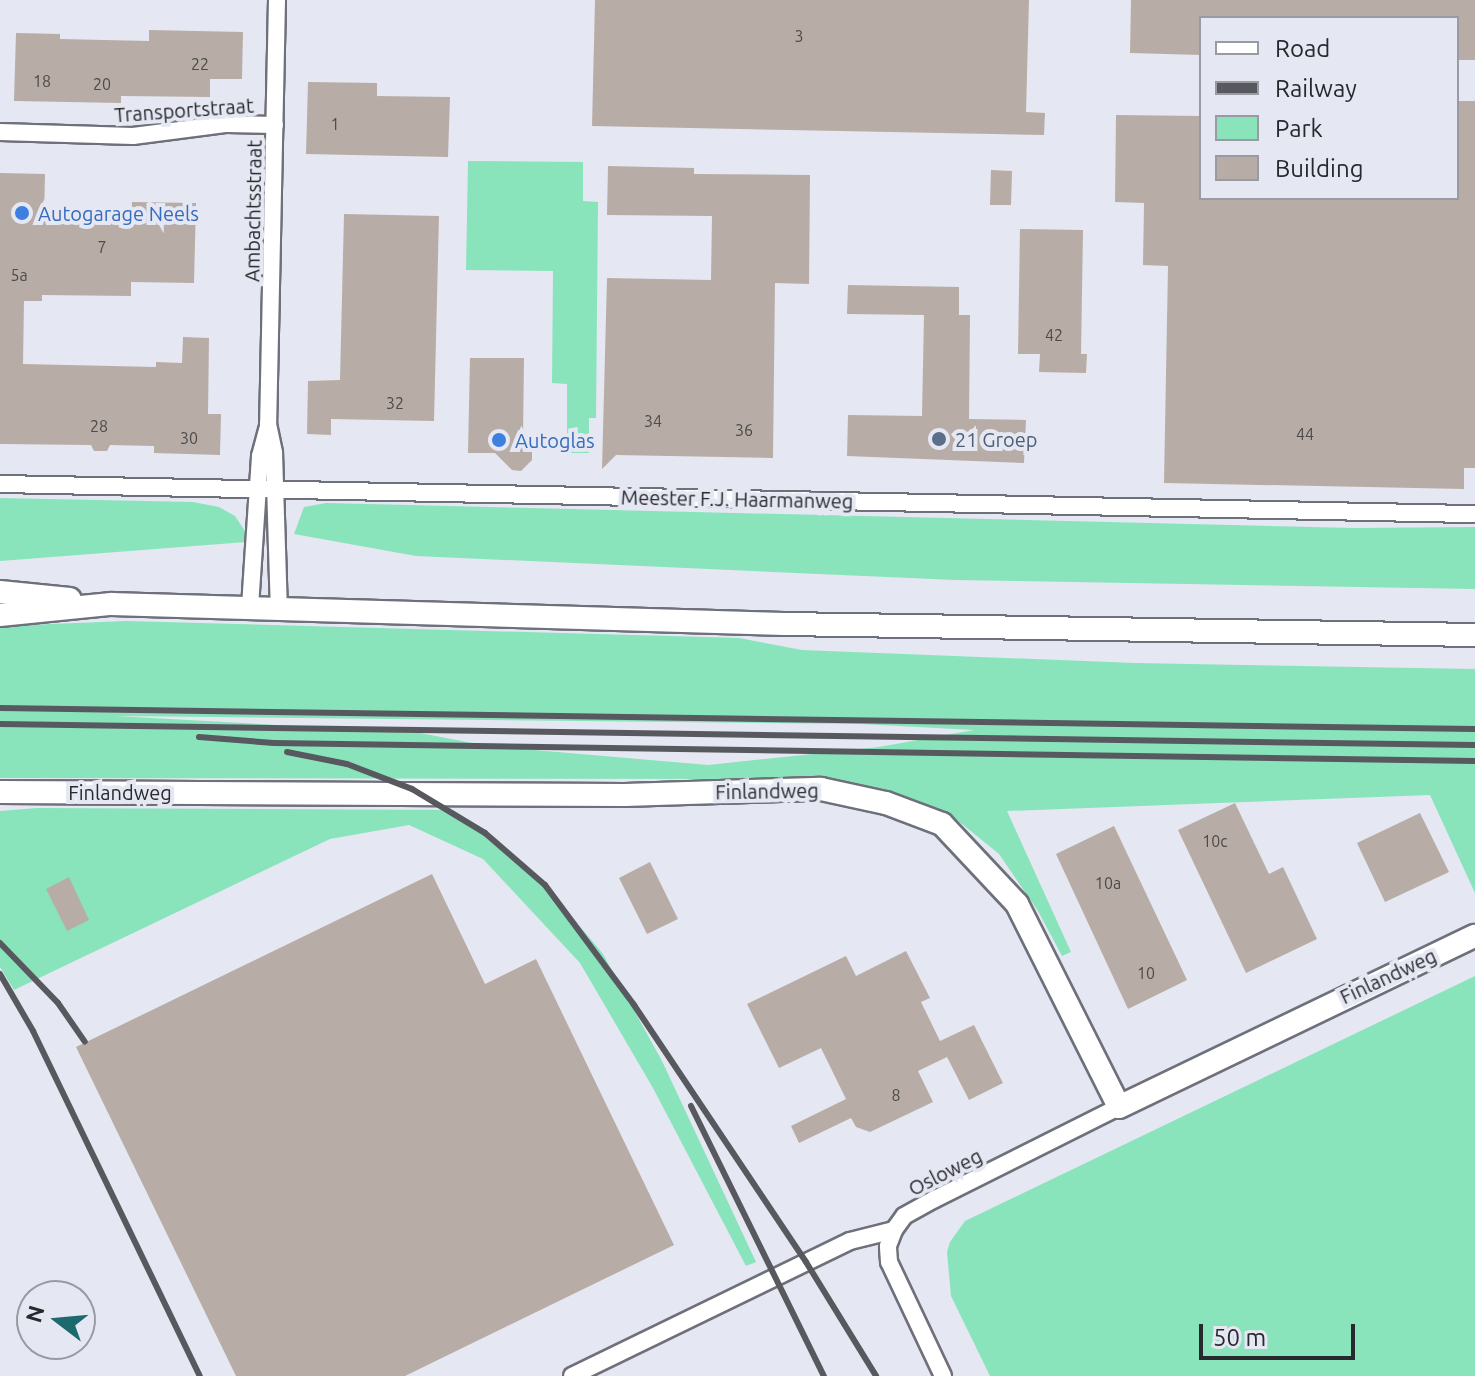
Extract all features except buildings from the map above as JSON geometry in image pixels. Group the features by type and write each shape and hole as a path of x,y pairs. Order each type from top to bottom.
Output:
{"street":[{"name":"Ambachtsstraat","path":"277,0 268,424 276,490 279,608"},
{"name":"Transportstraat","path":"0,132 133,136 227,124 275,125"},
{"name":"Ambachtsstraat","path":"250,607 260,456 268,424"},
{"name":"Meester F.J. Haarmanweg","path":"0,484 1475,514"},
{"path":"0,592 111,604 784,624 1475,635"},
{"path":"0,615 111,604"},
{"name":"Finlandweg","path":"0,792 625,795 821,789 886,803 942,824 1017,904 1119,1107 1475,936"},
{"name":"Osloweg","path":"894,1230 904,1216 935,1199 1119,1107"},
{"path":"572,1376 850,1241 894,1230"},
{"path":"894,1230 888,1246 889,1262 943,1376"}],"green space":[{"path":"468,161 583,162 583,201 598,202 596,418 589,418 589,453 567,453 567,384 552,383 553,271 466,270"},
{"path":"0,498 193,502 219,507 235,516 245,531 246,542 0,561"},
{"path":"326,503 1354,528 1475,527 1475,589 955,580 416,556 294,534 304,507"},
{"path":"127,621 739,638 802,650 1135,663 1475,669 1475,893 1430,795 1007,811 1071,952 1062,956 1038,911 999,854 956,819 912,799 855,784 776,779 0,778 0,626","holes":["116,716 861,724 974,730 879,747 708,765 488,746 420,733"]},
{"path":"37,808 453,810 485,830 547,887 603,954 662,1061 756,1262 746,1266 653,1088 580,963 483,859 409,825 330,839 14,990 0,967 0,811"},
{"path":"1475,976 1475,1376 990,1376 951,1296 947,1252 950,1242 965,1221"}],"railway":[{"path":"0,708 1475,729"},
{"path":"0,724 1475,745"},
{"path":"199,737 274,743 1475,761"},
{"path":"287,752 347,764 412,789 485,833 545,885 634,1005 806,1262 876,1376"},
{"path":"0,943 58,1003 85,1042"},
{"path":"0,974 33,1031 200,1376"},
{"path":"691,1106 824,1376"}],"place":[{"name":"Autogarage Neels","path":"22,213"},
{"name":"21 Groep","path":"939,439"},
{"name":"Autoglas","path":"499,440"}]}
